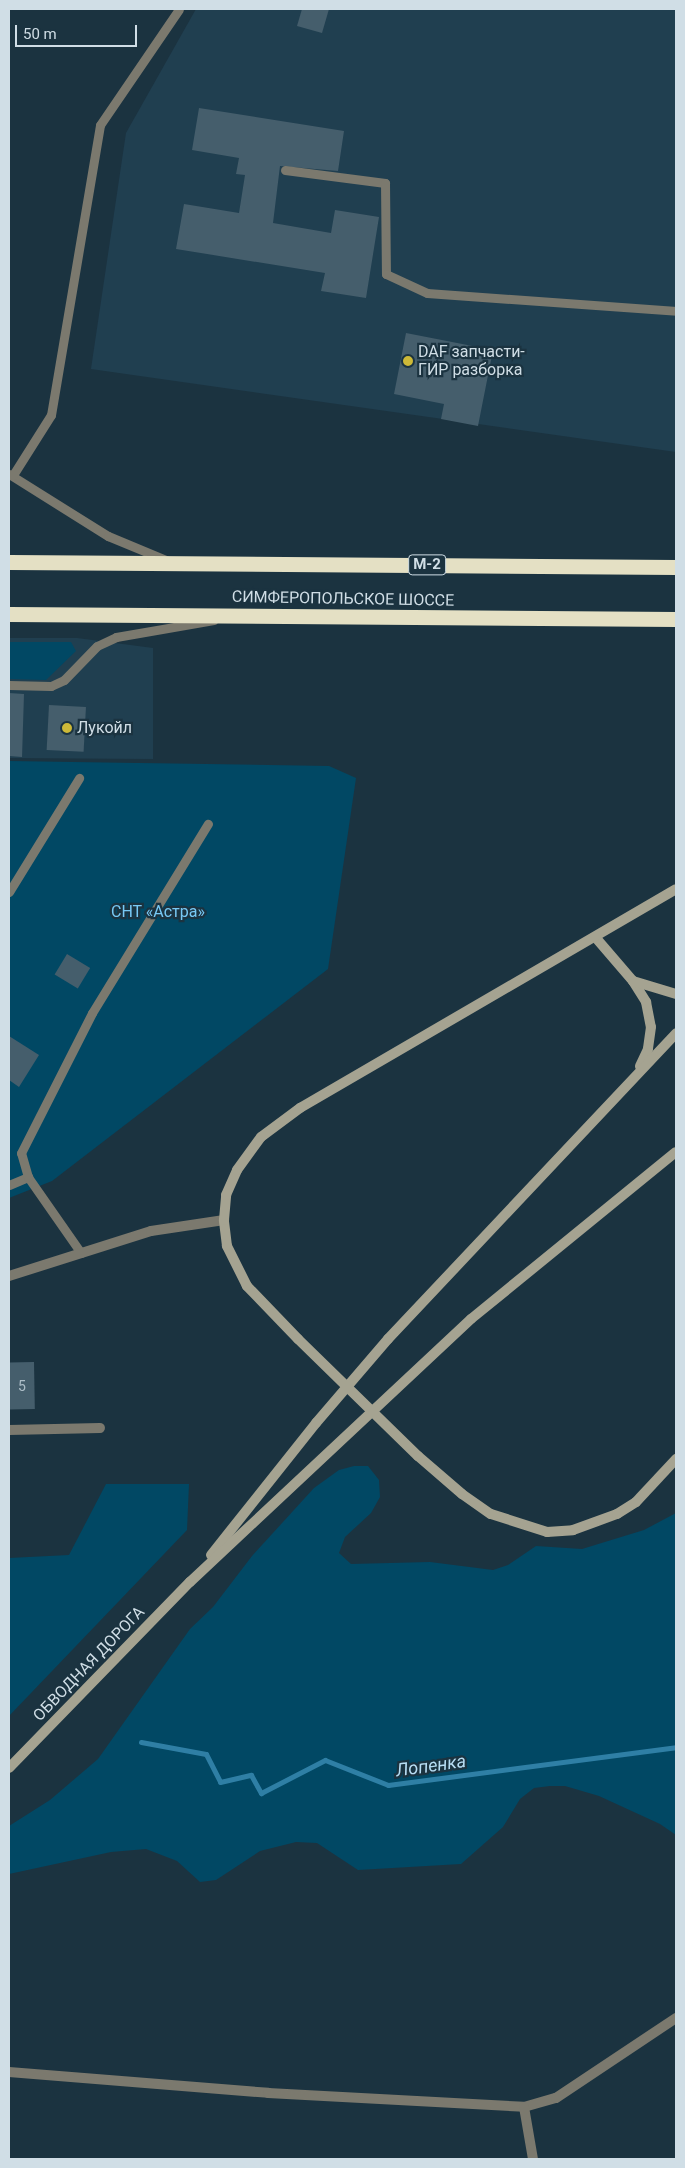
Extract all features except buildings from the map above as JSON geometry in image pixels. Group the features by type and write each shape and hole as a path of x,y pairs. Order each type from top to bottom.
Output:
{"highway":[{"name":"СИМФЕРОПОЛЬСКОЕ ШОССЕ","path":"9,562 178,565 676,567"},
{"name":"СИМФЕРОПОЛЬСКОЕ ШОССЕ","path":"9,614 676,619"}],"main road":[{"path":"676,889 596,938 425,1033 300,1108 262,1138 237,1170 226,1195 224,1220 227,1246 247,1286 298,1339 418,1456 462,1494 491,1514 547,1532 574,1530 617,1514 636,1502 676,1459"},
{"path":"596,938 633,981 646,1002 652,1027 648,1049 636,1076"},
{"path":"633,981 676,994"},
{"path":"190,1582 316,1423 388,1339 676,1032"},
{"path":"190,1582 472,1319 676,1152"},
{"name":"ОБВОДНАЯ ДОРОГА","path":"9,1768 190,1582"}],"street":[{"path":"9,1276 152,1231 224,1220"},
{"path":"9,1430 100,1428"},
{"path":"9,2072 268,2093 524,2107 556,2098 644,2034 676,2018"},
{"path":"524,2107 533,2159"}],"lane":[{"path":"178,565 108,536 11,474 51,415 100,125 179,9"},
{"path":"285,170 385,183 386,274 427,293 676,311"},
{"path":"9,685 51,686 64,680 97,646 116,637 175,630 240,615"},
{"path":"9,892 80,778"},
{"path":"81,1253 28,1177 21,1153 88,1022 208,824"},
{"path":"9,1185 28,1177"}],"shaded area":[{"path":"196,9 676,9 676,452 91,369 126,133"},
{"path":"9,638 77,638 153,648 153,759 9,758"}],"green space":[{"path":"9,642 71,642 76,651 46,680 9,679"},
{"name":"СНТ «Астра»","path":"9,761 329,766 356,778 328,969 52,1181 9,1198"},
{"path":"354,1466 368,1466 379,1480 380,1497 371,1513 345,1537 339,1553 351,1564 430,1562 493,1570 508,1565 536,1546 582,1549 644,1530 676,1513 676,1835 660,1824 599,1796 565,1786 550,1786 534,1788 520,1799 503,1827 461,1864 358,1870 317,1843 296,1842 260,1851 216,1880 200,1882 177,1861 146,1849 111,1852 9,1874 9,1826 50,1800 98,1759 190,1629 213,1607 252,1556 314,1488 339,1470"},
{"path":"106,1484 189,1484 187,1530 9,1716 9,1558 69,1555"}],"waterway":[{"name":"Лопенка","path":"141,1742 206,1754 220,1782 251,1775 261,1793 325,1760 388,1785 676,1747"}],"place":[{"name":"DAF запчасти- ГИР разборка","path":"408,361"},
{"name":"Лукойл","path":"67,728"}]}
